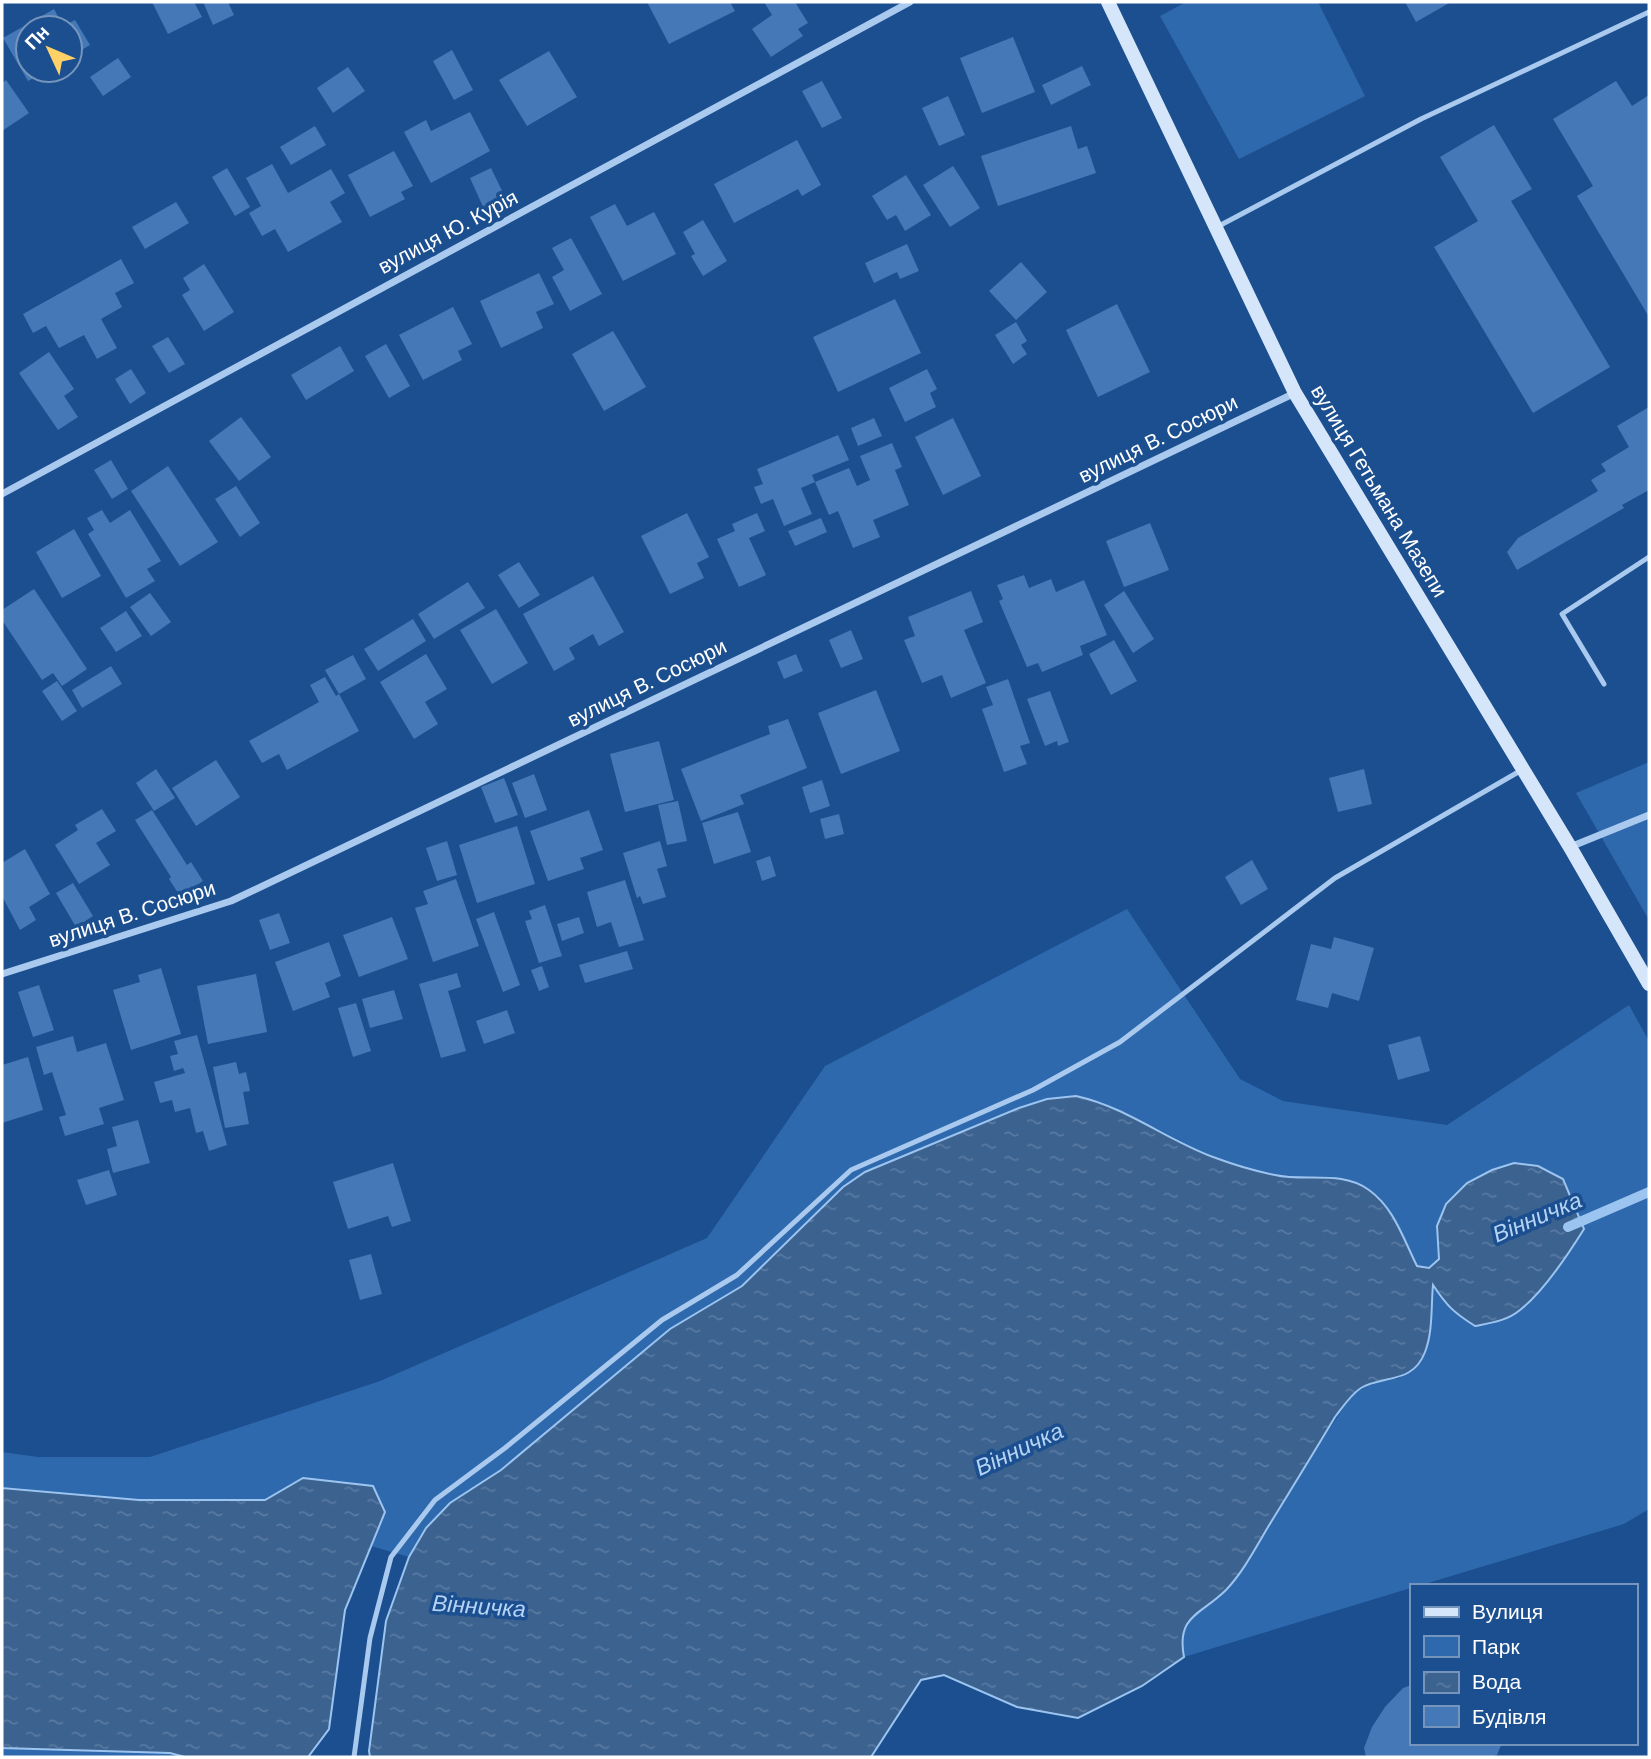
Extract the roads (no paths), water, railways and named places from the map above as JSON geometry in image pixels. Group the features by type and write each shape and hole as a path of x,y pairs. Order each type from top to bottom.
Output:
{"street":[{"name":"вулиця Ю. Курія","path":"2,494 910,2"},
{"name":"вулиця Гетьмана Мазепи","path":"1108,2 1295,393 1570,847 1649,984"},
{"name":"вулиця В. Сосюри","path":"2,974 231,901 1295,393"},
{"path":"1570,847 1649,815"}],"lane":[{"path":"1215,229 1421,119 1649,12"},
{"path":"1604,684 1562,614 1649,557"},
{"path":"354,1757 370,1638 391,1557 435,1500 505,1448 662,1320 737,1275 850,1170 1033,1090 1120,1042 1335,878 1523,769"}],"water":[{"path":"1076,1096 1129,1115 1195,1150 1235,1165 1287,1177 1335,1178 1358,1184 1378,1197 1385,1206 1397,1224 1417,1266 1429,1268 1439,1259 1437,1226 1446,1204 1467,1183 1492,1170 1514,1163 1538,1166 1563,1179 1584,1229 1537,1294 1515,1314 1504,1319 1475,1326 1451,1308 1433,1285 1429,1336 1420,1362 1406,1374 1361,1388 1347,1401 1238,1576 1187,1624 1182,1643 1184,1657 1142,1686 1078,1718 1017,1707 944,1675 921,1680 871,1757 370,1757 386,1621 409,1557 426,1528 450,1503 501,1470 670,1329 742,1286 843,1187 865,1172 1019,1108 1047,1099"},
{"path":"303,1478 373,1486 385,1512 345,1610 329,1729 308,1757 185,1757 170,1753 2,1748 2,1488 139,1500 265,1500"}],"waterway":[{"name":"Вінничка","path":"1568,1227 1649,1192"}]}
